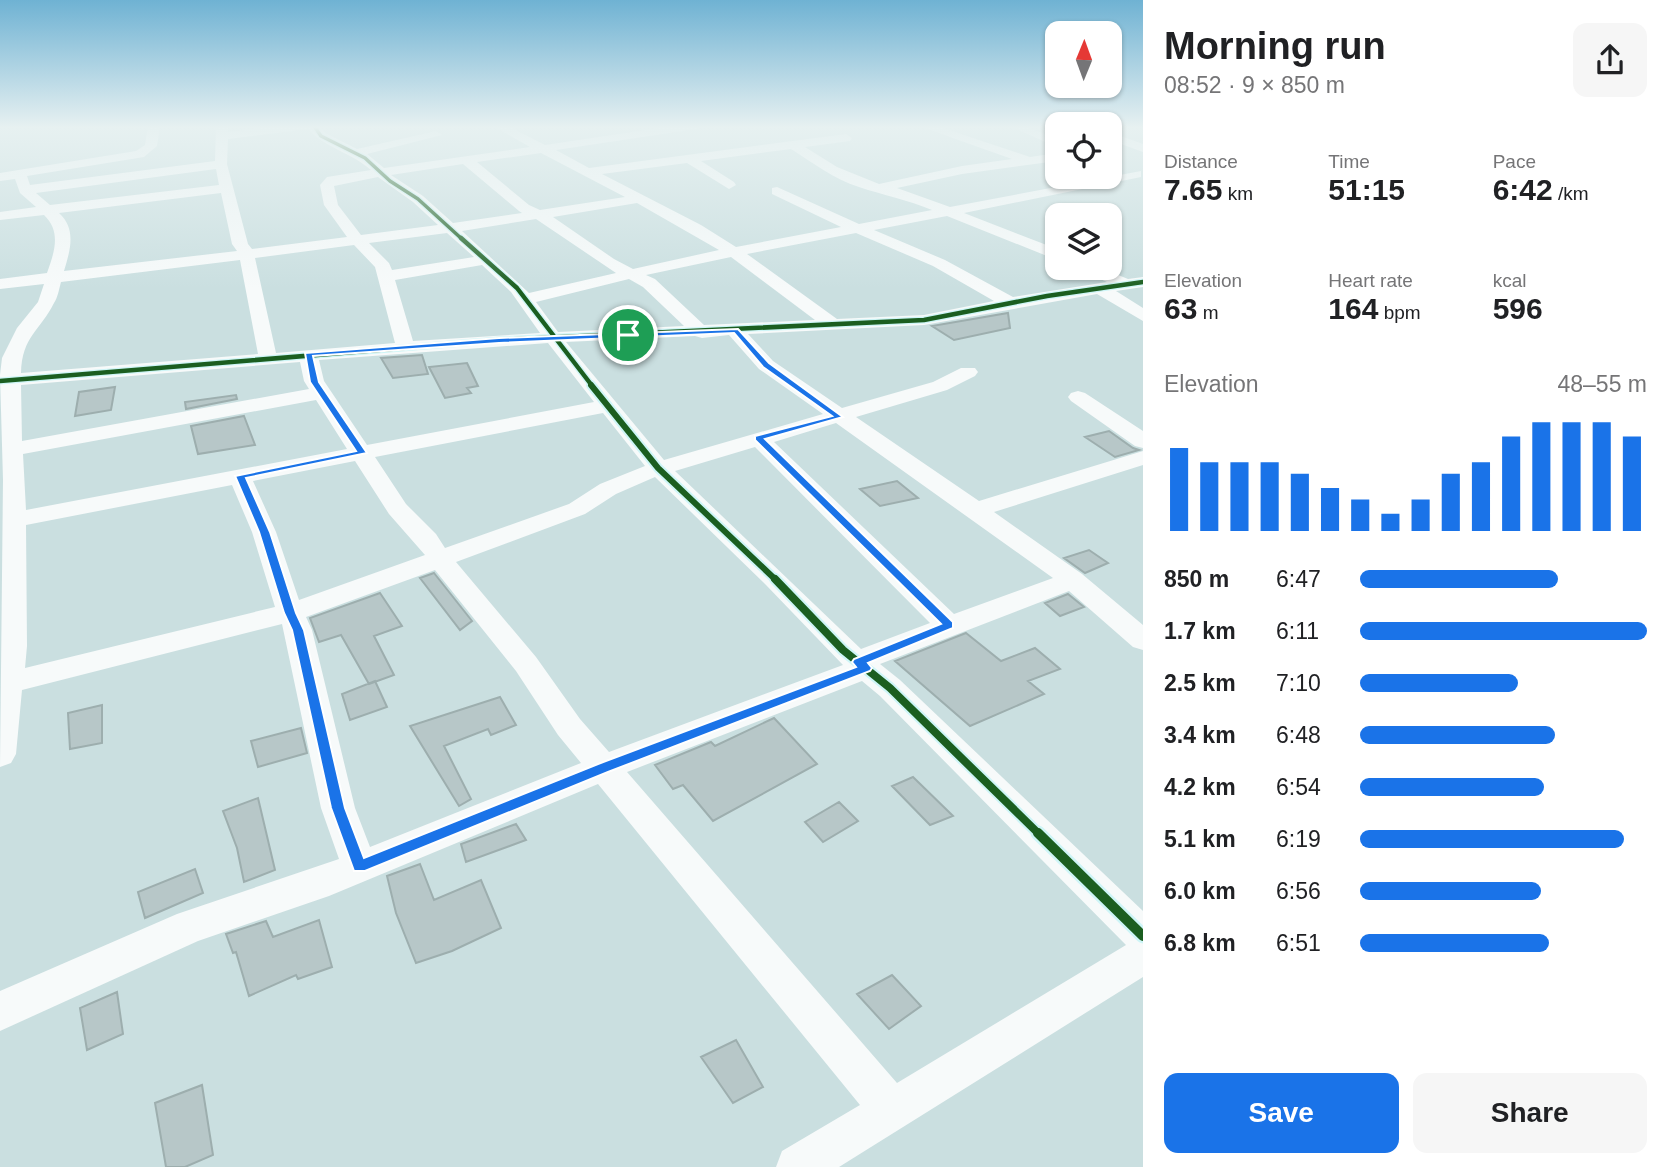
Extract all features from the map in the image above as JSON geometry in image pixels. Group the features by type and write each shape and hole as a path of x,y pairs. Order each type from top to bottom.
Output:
{"street":[{"path":"0,754 13,646 11,450 5,381 26,328 46,303 64,245 59,221 15,180"},
{"path":"225,180 240,244 246,252 268,358"},
{"path":"332,180 327,185 331,205 357,240 373,253 387,276 405,346"},
{"path":"390,180 418,199 525,299 553,338 658,468 862,665 890,688 1143,936"},
{"path":"492,180 536,216 552,222 627,273 649,283 702,332"},
{"path":"604,180 640,198 735,253 834,325"},
{"path":"722,180 729,185"},
{"path":"858,180 904,194 1045,250"},
{"path":"878,188 913,180"},
{"path":"525,299 627,273 1113,180"},
{"path":"0,216 226,187"},
{"path":"777,191 854,228 939,263 1012,303"},
{"path":"0,284 450,229 640,198"},
{"path":"387,276 486,260"},
{"path":"5,381 405,346 925,320 1012,303 1136,284"},
{"path":"1101,289 1143,316"},
{"path":"736,331 766,365 1073,580 1143,640"},
{"path":"308,354 314,382 397,509 426,539 526,664 569,727 892,1110"},
{"path":"9,683 290,613 577,509 608,489 658,468 940,386 968,372"},
{"path":"11,450 322,393"},
{"path":"1078,397 1143,441"},
{"path":"13,520 607,406"},
{"path":"758,438 949,625"},
{"path":"976,510 1143,458"},
{"path":"240,476 264,532 298,630 338,808 359,866"},
{"path":"0,1010 190,926 316,885 862,665 949,625 1073,580"},
{"path":"798,1167 1143,956"}],"building":[{"path":"1008,313 1010,328 954,340 932,326"},
{"path":"422,355 428,374 393,378 381,358"},
{"path":"467,363 478,386 467,388 471,393 445,398 429,367"},
{"path":"115,387 111,410 75,416 79,392"},
{"path":"236,395 237,399 186,409 185,402"},
{"path":"244,416 255,445 198,454 191,426"},
{"path":"1109,431 1139,450 1115,457 1085,437"},
{"path":"897,481 918,498 880,506 860,489"},
{"path":"1089,550 1108,563 1085,573 1064,558"},
{"path":"434,573 472,621 460,630 420,578"},
{"path":"380,593 402,626 374,636 394,675 369,684 341,635 319,642 310,618"},
{"path":"1068,594 1084,607 1060,616 1045,603"},
{"path":"966,633 1001,661 1035,648 1060,669 1028,681 1044,694 970,726 895,661"},
{"path":"375,681 387,707 350,720 342,694"},
{"path":"500,697 516,725 491,735 488,729 444,746 471,799 459,806 410,726"},
{"path":"102,705 102,743 70,749 68,713"},
{"path":"774,718 817,764 713,821 683,785 673,789 655,765 711,742 715,746"},
{"path":"301,728 307,753 258,767 251,741"},
{"path":"913,777 953,816 930,825 892,786"},
{"path":"258,798 275,870 244,882 237,848 223,811"},
{"path":"839,802 858,821 823,842 805,822"},
{"path":"516,824 526,840 466,862 461,844"},
{"path":"420,864 434,900 481,880 501,928 452,951 416,963 396,913 387,876"},
{"path":"195,869 203,893 145,918 138,892"},
{"path":"319,920 332,967 298,979 296,975 249,996 236,952 233,953 226,934 266,921 273,937"},
{"path":"892,975 921,1006 889,1029 857,994"},
{"path":"117,992 123,1034 87,1050 80,1008"},
{"path":"736,1040 763,1087 733,1103 701,1057"},
{"path":"202,1085 213,1155 185,1167 166,1167 155,1103"}],"cycle path":[{"path":"389,180 418,199 517,288 553,338 658,468 775,579 843,650 890,688 1143,936"},
{"path":"0,381 499,340 924,320 1047,296 1143,282"}],"route":[{"path":"736,331 766,365 839,417 758,438 949,625 858,662 866,668 603,768 359,866 338,808 298,630 264,532 240,476 362,453 314,382 308,354 499,340 628,335 736,331"}]}
